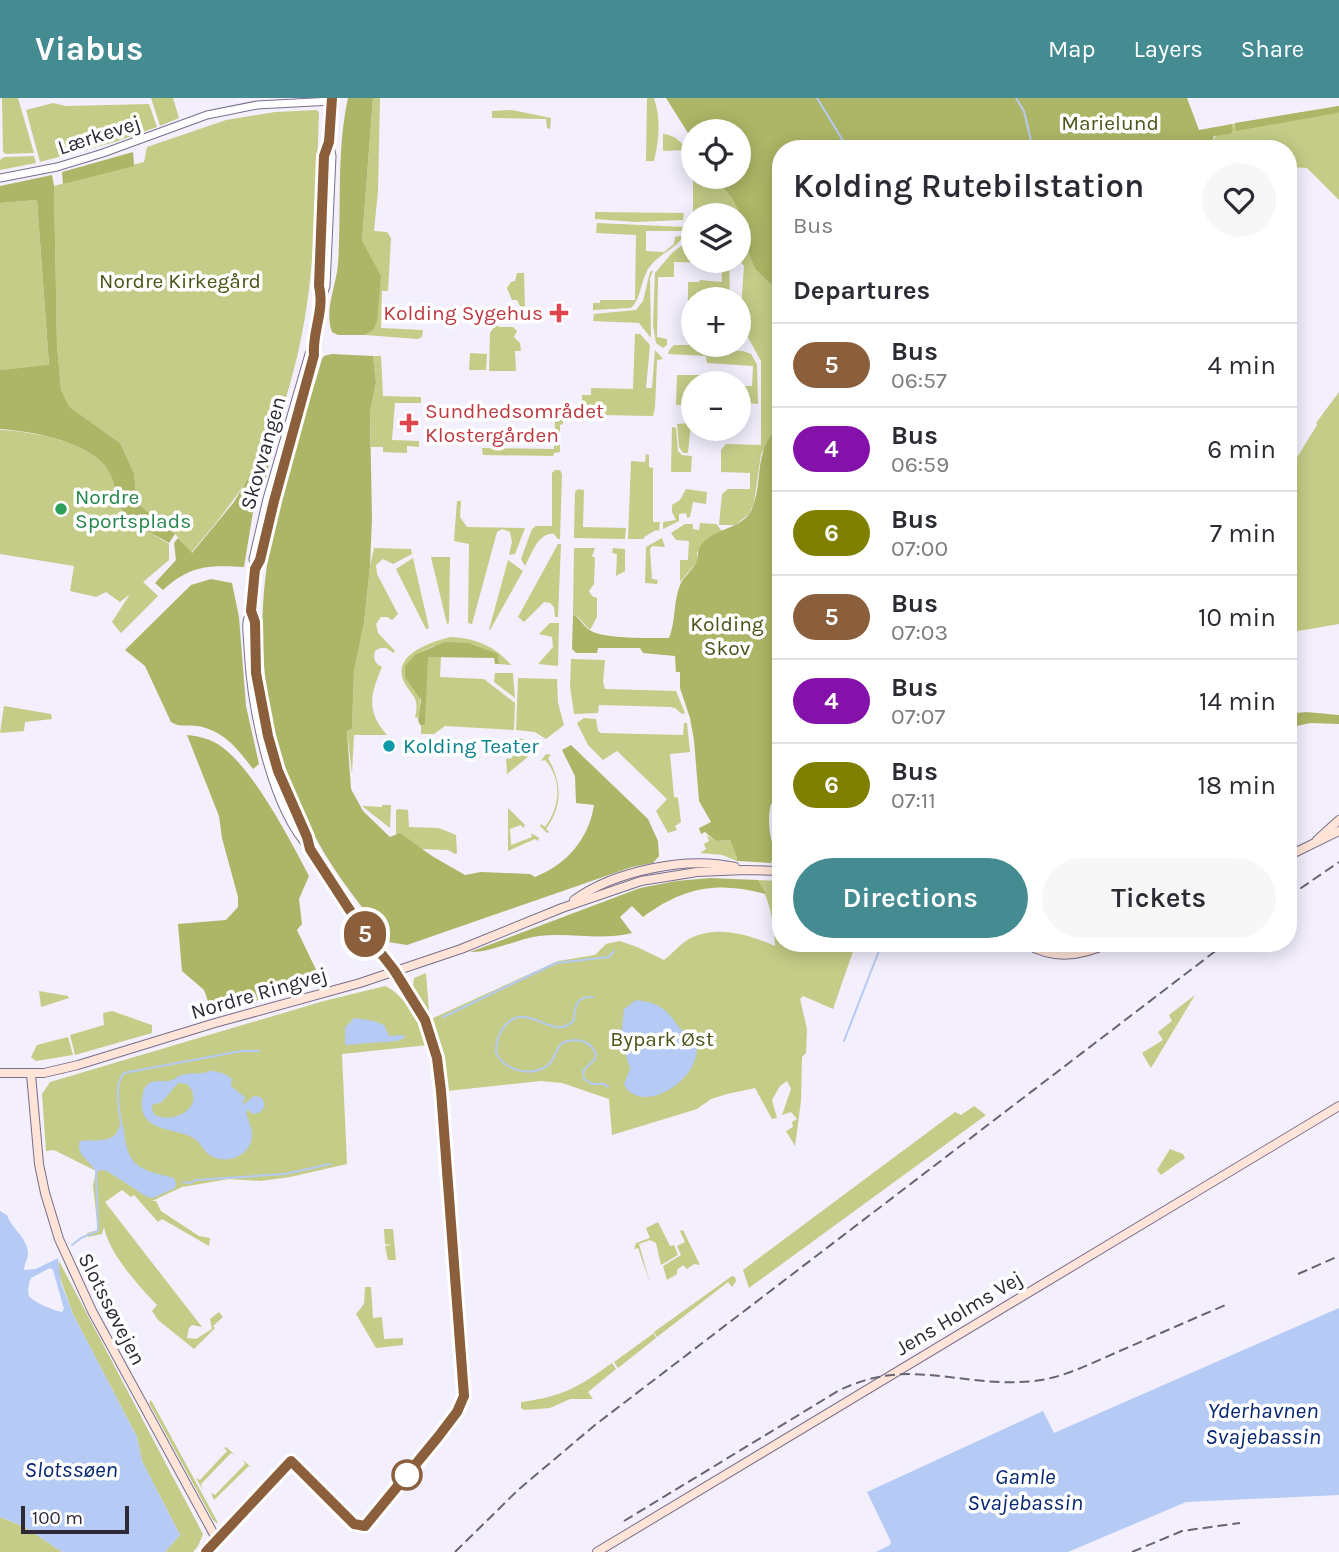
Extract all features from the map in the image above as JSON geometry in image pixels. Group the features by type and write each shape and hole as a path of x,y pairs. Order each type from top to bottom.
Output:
{"main road":[{"path":"1317,840 1327,828 1339,820"},
{"path":"1297,851 1339,831"},
{"name":"Nordre Ringvej","path":"0,1073 31,1074 78,1065 360,983 461,949 562,908 601,885 670,865 707,863 772,872"},
{"path":"1047,952 1072,956 1088,952"},
{"name":"Slotssøvejen","path":"31,1074 39,1164 59,1239 96,1321 217,1540 206,1552"},
{"name":"Jens Holms Vej","path":"597,1552 1339,1106"}],"street":[{"name":"Skovvangen","path":"332,100 329,142 324,156 319,286 322,298 314,355 260,560 255,569 251,611 247,620 250,674 261,738 288,816 301,840 310,849 362,929 394,970"},
{"name":"Lærkevej","path":"0,178 57,167 207,116 257,105 332,100"}],"green space":[{"path":"2,98 18,98 34,153 3,152"},
{"path":"151,98 173,98 179,118 160,126"},
{"path":"348,98 373,98 362,241 381,276 377,321 373,330 365,335 338,335 332,332 329,315 338,264 341,160"},
{"path":"373,98 380,98 378,191 374,231 387,232 391,238 388,291 382,291 381,328 423,330 422,337 418,339 365,335 373,330 362,241"},
{"path":"647,98 654,98 658,113 654,161 646,161"},
{"name":"Marielund","path":"666,98 1187,98 1199,130 1232,124 1233,130 1231,134 1214,136 1213,140 772,140 772,285 755,269 751,259 751,203 734,203 724,189 751,189 751,119 681,119 681,122"},
{"path":"53,103 66,106 149,104 157,127 115,142 40,162 26,110"},
{"path":"1339,106 1339,200 1307,168 1297,167 1297,140 1214,140 1216,135 1231,134 1232,124"},
{"path":"1339,106 1337,113 1236,131 1235,123"},
{"path":"512,110 551,118 550,129 547,128 546,119 492,118 492,111"},
{"name":"Nordre Kirkegård","path":"275,112 319,112 312,266 303,327 288,392 276,427 258,463 231,503 191,553 175,534 137,503 134,473 120,443 68,407 61,390 57,345 54,186 144,162 147,147 226,120"},
{"path":"663,134 681,143 681,150 663,151"},
{"path":"133,152 134,166 63,184 62,172"},
{"path":"34,156 36,163 0,170 0,160 4,157"},
{"path":"52,175 57,345 61,390 69,407 120,443 134,473 137,503 175,534 169,543 127,517 120,507 109,472 90,453 60,440 0,429 0,370 49,365 37,200 0,203 0,186"},
{"path":"693,189 724,189 734,203 693,203"},
{"path":"37,200 49,366 0,370 0,203"},
{"path":"595,212 681,213 681,220 636,222 595,219"},
{"path":"597,223 681,227 681,231 646,231 646,251 664,252 674,244 675,237 681,236 681,239 651,265 637,300 631,308 593,310 593,303 600,303 600,300 635,300 636,235 596,233"},
{"path":"681,246 681,262 674,262 674,277 658,277 657,337 667,339 667,345 663,348 656,343 653,325 655,273"},
{"path":"751,259 755,269 772,285 772,437 761,454 754,503 749,514 735,525 719,525 722,494 728,489 750,489 750,473 721,472 721,450 726,444 761,445 761,361 751,343 751,287 743,287 744,273 751,273"},
{"path":"653,270 650,278 651,338 639,323 593,321 594,314 636,310 643,301 650,272"},
{"path":"517,273 524,273 525,308 521,308 517,300 512,300 507,288 515,281"},
{"path":"722,273 729,273 730,287 688,287 688,282 700,280 722,282"},
{"path":"496,324 499,327 513,327 517,331 514,337 520,343 521,351 515,351 516,371 489,371 490,333"},
{"path":"635,334 640,334 650,345 646,388 652,388 655,350 663,359 657,360 653,416 598,415 597,408 582,408 582,395 591,395 591,388 633,389"},
{"path":"674,345 681,345 681,355 668,354"},
{"path":"470,353 487,354 486,370 469,370"},
{"path":"332,354 373,356 376,382 370,413 370,566 364,623 354,671 352,729 347,731 351,789 363,811 390,837 400,833 465,875 481,872 530,874 535,877 566,858 581,840 591,817 594,805 576,803 575,776 562,750 571,745 648,819 658,841 659,856 653,863 632,867 407,945 388,942 325,855 303,812 279,748 266,682 263,615 269,553 281,497 322,359"},
{"path":"751,354 757,364 758,404 751,403 753,366 707,363 706,357 751,357"},
{"path":"373,356 381,356 383,396 421,397 421,403 395,403 392,440 419,441 419,447 407,446 407,453 383,452 383,447 371,447 370,413 376,382"},
{"path":"677,375 681,375 681,405 676,405"},
{"path":"1339,392 1339,624 1297,631 1297,457 1316,423"},
{"path":"555,419 563,420 563,424 560,425 560,452 554,453 553,456 483,455 482,448 554,449"},
{"path":"677,424 681,424 681,441 689,441 688,453 683,453 679,447"},
{"path":"672,427 676,428 678,451 682,455 692,456 691,472 671,472"},
{"name":"Nordre Sportsplads","path":"0,430 60,440 90,453 109,472 120,507 127,517 169,544 169,560 143,582 158,596 121,633 112,622 130,594 120,602 106,592 96,597 70,591 74,566 0,554"},
{"name":"Kolding Skov","path":"771,436 771,863 737,861 730,840 716,841 705,832 701,834 699,828 711,822 699,801 694,740 680,688 680,672 676,672 675,656 643,653 640,648 598,648 597,653 576,653 572,649 573,615 590,630 600,634 630,638 669,638 681,582 696,563 702,544 741,522 751,511 762,457"},
{"path":"271,439 268,471 254,506 244,567 200,568 182,576 163,590 155,583 176,560 174,543 178,538 192,553 234,502"},
{"path":"646,454 649,455 649,467 653,468 653,522 660,522 659,531 656,530 644,539 628,539 631,461 645,462"},
{"path":"560,470 562,474 560,539 554,534 544,536 525,566 521,559 532,529 536,526 552,526 552,473"},
{"path":"578,489 584,490 583,527 626,528 625,539 574,538 575,492"},
{"path":"686,489 707,492 706,504 693,502 690,517 687,518 686,513 679,514 679,521 663,529 663,522 676,520 672,505 680,500"},
{"path":"457,501 461,501 460,517 467,527 525,528 515,554 509,555 512,542 510,532 502,529 497,532 472,624 468,623 469,544 454,541"},
{"path":"700,523 716,524 722,531 712,536 697,552 697,562 680,582 680,560 688,560 689,541 676,540 671,533 685,524 693,524 693,529 699,530"},
{"path":"662,538 665,547 652,546 650,549 652,579 658,580 657,584 645,583 646,547"},
{"path":"558,544 561,544 558,617 555,617 554,607 544,602 524,622 518,617"},
{"path":"374,548 411,549 412,554 393,564 383,559 376,565 377,574 398,614 392,620 381,617 376,624 378,633 395,651 393,653 382,648 374,654 376,663 382,667 373,694 373,710 387,735 354,735 352,774 347,731 352,729 354,671 364,623"},
{"path":"574,548 595,548 592,556 595,558 594,584 589,591 597,598 597,617 590,630 573,615"},
{"path":"613,548 625,549 625,571 616,576 617,554 612,553"},
{"path":"431,557 450,557 447,624"},
{"path":"413,558 429,628 426,629 396,569"},
{"path":"508,560 523,571 489,630"},
{"path":"211,579 232,583 239,617 246,706 259,764 253,769 236,748 215,732 207,728 171,722 145,666 125,650 191,585"},
{"path":"550,623 559,623 558,666 538,664 553,647 552,637 539,634"},
{"path":"450,637 484,644 498,653 511,665 499,664 498,654 434,646 416,654 420,703 418,718 415,717 416,701 404,682 403,664 415,651"},
{"path":"445,642 468,643 498,654 499,664 495,664 494,658 428,657 425,725 420,725 418,720 421,700 405,677 405,666 416,654"},
{"path":"427,657 441,657 440,677 484,679 515,703 514,730 445,726 434,734 421,734 421,725 425,724"},
{"path":"571,659 605,660 605,689 676,691 685,713 670,707 599,705 598,713 574,714 570,686"},
{"path":"495,673 513,673 515,698 494,682"},
{"path":"518,678 557,679 558,703 564,725 546,739 535,732 516,730"},
{"path":"4,706 51,714 52,719 25,722 24,731 0,733"},
{"path":"1297,713 1339,715 1339,724 1310,723 1297,726"},
{"path":"584,718 596,719 598,731 601,733 683,735 684,723 687,723 690,752 670,754 674,797 678,798 681,822 675,826 677,830 668,833 656,811 667,799 617,751 603,760 588,745 577,723"},
{"path":"187,735 214,742 234,757 258,788 292,844 309,876 299,899 302,924 297,930 320,978 213,1015 204,990 182,971 178,924 226,920 238,907 238,897 222,838 219,816"},
{"path":"520,738 540,747 507,774 506,759 512,758 512,740"},
{"path":"546,754 551,755 548,758 556,776 559,794 552,820 546,829 549,832 547,833 540,826 541,824 545,827 554,811 557,785 551,768 545,760 541,761"},
{"path":"391,805 390,828 362,806"},
{"path":"508,808 525,825 523,828 521,825 510,829 511,845 532,837 531,833 539,838 538,841 535,839 508,851"},
{"path":"398,809 408,810 409,827 439,828 456,835 457,853 422,849 396,835"},
{"path":"707,835 716,841 730,840 738,857 737,861 722,855 700,853 706,849 704,844 709,841"},
{"path":"710,878 758,880 766,894 732,888 702,889 673,899 643,917 632,906 620,917 632,933 608,936 539,936 470,952 640,888"},
{"name":"Bypark Øst","path":"758,880 772,881 772,918 771,912"},
{"name":"Bypark Øst","path":"710,932 755,938 772,945 772,952 853,952 833,1009 803,996 800,999 807,1029 806,1053 802,1057 801,1101 795,1146 786,1131 793,1127 792,1122 797,1119 791,1112 782,1115 791,1089 787,1081 780,1086 772,1100 777,1118 772,1119 755,1088 711,1099 697,1109 612,1135 609,1099 562,1083 541,1081 447,1091 442,1052 431,1019 558,961 595,955 606,944 620,941 664,960 689,939"},
{"path":"426,973 429,1012 413,986 414,978"},
{"path":"385,986 399,996 412,1011 428,1045 342,1054 347,1164 290,1177 261,1181 229,1179 182,1187 152,1201 156,1201 161,1211 199,1236 210,1238 209,1246 162,1219 158,1222 134,1195 131,1197 122,1190 105,1202 202,1327 192,1325 187,1338 196,1339 212,1329 210,1319 219,1312 223,1317 194,1349 158,1320 152,1311 157,1305 118,1259 104,1227 102,1234 88,1237 87,1233 98,1230 93,1186 96,1171 54,1150 46,1151 42,1094 50,1082 324,1001"},
{"path":"39,991 68,996 69,998 41,1007"},
{"path":"1195,995 1151,1068 1142,1053 1163,1040 1158,1032 1172,1021 1169,1015"},
{"path":"112,1011 152,1025 152,1033 75,1055 70,1035 104,1025 103,1013"},
{"path":"68,1037 73,1055 36,1061 31,1057 37,1045"},
{"path":"974,1106 986,1115 749,1288 743,1270 955,1112 961,1115"},
{"path":"1170,1149 1183,1154 1185,1158 1161,1175 1157,1170"},
{"path":"658,1222 670,1246 674,1245 678,1255 661,1265 656,1243 650,1240 639,1244 650,1283 638,1248 634,1249 636,1243 650,1238 646,1228"},
{"path":"384,1229 393,1229 396,1260 388,1260 385,1246 392,1245 385,1244"},
{"path":"683,1230 700,1265 694,1264 687,1269 683,1265 677,1270 677,1274 667,1280 663,1266 681,1255 677,1246 685,1242 680,1231"},
{"path":"59,1261 203,1534 193,1552 165,1552 180,1535 142,1461 137,1437 73,1314 58,1272"},
{"path":"732,1276 736,1281 732,1287 728,1282 657,1337 654,1332"},
{"path":"365,1287 371,1287 373,1318 382,1317 384,1339 403,1338 403,1345 376,1348 356,1314 364,1304"},
{"path":"654,1333 656,1338 618,1368 614,1362"},
{"path":"612,1363 616,1369 588,1392 593,1399 570,1399 550,1408 521,1408 521,1402 570,1390"},
{"path":"151,1400 218,1524 213,1520 149,1403"},
{"path":"224,1448 235,1455 231,1453 201,1484 203,1490 196,1478 200,1480 227,1451"},
{"path":"243,1460 252,1468 249,1466 214,1500 211,1493 215,1495 245,1464"},
{"path":"0,1517 25,1527 62,1552 0,1552"}],"water":[{"path":"636,1000 649,1002 665,1010 696,1044 694,1064 688,1073 672,1088 652,1096 637,1096 628,1091 624,1084 630,1069 621,1037 624,1009"},
{"path":"354,1018 374,1021 384,1025 389,1036 403,1035 405,1038 345,1045 345,1028"},
{"path":"218,1072 232,1079 231,1086 246,1098 243,1100 244,1104 254,1096 261,1097 264,1101 264,1108 259,1113 246,1111 252,1137 247,1149 237,1157 217,1159 207,1153 196,1140 153,1124 146,1119 142,1111 143,1092 150,1083","holes":["178,1083 187,1084 193,1099 186,1111 172,1117 155,1115 152,1105 162,1102"]},
{"path":"120,1125 123,1125 127,1149 135,1163 142,1168 174,1178 175,1188 153,1198 147,1197 107,1171 96,1172 81,1154 80,1141 114,1136"},
{"name":"Slotssøen","path":"0,1211 7,1215 27,1247 24,1270 36,1269 58,1258 61,1283 73,1314 137,1437 142,1461 180,1535 165,1552 62,1552 25,1527 0,1517","holes":["50,1268 53,1270 64,1309 62,1312 39,1303 28,1294 31,1278"]},
{"path":"1339,1308 1339,1495 1186,1502 1068,1552 876,1552 891,1542 867,1492 1043,1411 1054,1433"}],"waterway":[{"path":"817,98 843,140"},
{"path":"1016,98 1024,111 1031,140"},
{"path":"443,1017 556,963 609,957 614,951"},
{"path":"844,1041 879,952"},
{"path":"593,997 580,1000 576,1006 574,1020 563,1027 529,1018 515,1018 504,1026 496,1052 500,1059 512,1068 536,1071 550,1063 562,1043 582,1041 596,1054 595,1059 583,1071 584,1079 592,1084 605,1084 608,1087"},
{"path":"121,1125 118,1091 124,1073 241,1051 259,1051"},
{"path":"183,1182 285,1174 330,1164"},
{"path":"72,1245 98,1231 96,1172"}],"railway":[{"path":"1297,891 1339,862"},
{"path":"455,1552 518,1490 595,1425 1214,952"},
{"path":"1298,1274 1339,1256"},
{"path":"624,1521 838,1391 864,1381 889,1375 912,1374 1007,1382 1044,1379 1085,1366 1228,1304"},
{"path":"1132,1552 1182,1531 1240,1523"}],"bus line":[{"name":"5","path":"206,1552 291,1461 354,1524 365,1526 438,1437 457,1412 464,1396 439,1067 433,1042 425,1020 394,970 315,860 278,771 256,673 255,622 251,611 255,569 260,560 314,355 321,309 319,286 324,156 329,142 332,98"}],"place":[{"name":"Kolding Sygehus","path":"559,313"},
{"name":"Sundhedsområdet Klostergården","path":"409,423"},
{"name":"Nordre Sportsplads","path":"61,509"},
{"name":"Kolding Teater","path":"389,746"}],"water label":[{"name":"Yderhavnen Svajebassin","path":"1263,1423"},
{"name":"Gamle Svajebassin","path":"1025,1489"}]}
